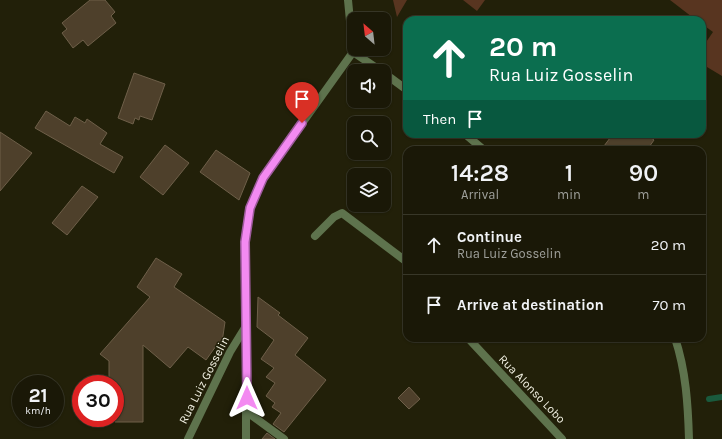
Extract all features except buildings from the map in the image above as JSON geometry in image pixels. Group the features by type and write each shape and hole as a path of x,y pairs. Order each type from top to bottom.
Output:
{"street":[{"path":"348,0 349,12"},
{"path":"246,439 245,242 250,208 263,178 350,56"},
{"path":"359,56 371,64"},
{"path":"391,78 403,87"},
{"path":"470,138 479,146"},
{"path":"315,236 334,217 342,213 403,259"},
{"name":"Rua Luiz Gosselin","path":"188,439 230,352 246,326"},
{"name":"Rua Alonso Lobo","path":"472,342 562,439"},
{"path":"677,342 685,380 688,406 689,439"},
{"path":"247,412 284,439"}],"shaded area":[{"path":"393,0 407,0 397,17"},
{"path":"463,0 485,0 477,11"},
{"path":"670,0 722,0 722,76 706,66 706,42 713,32 706,27 706,16 691,16"}],"waterway":[{"path":"709,399 722,397"}],"route":[{"path":"247,398 245,242 250,208 263,178 302,123"}]}
